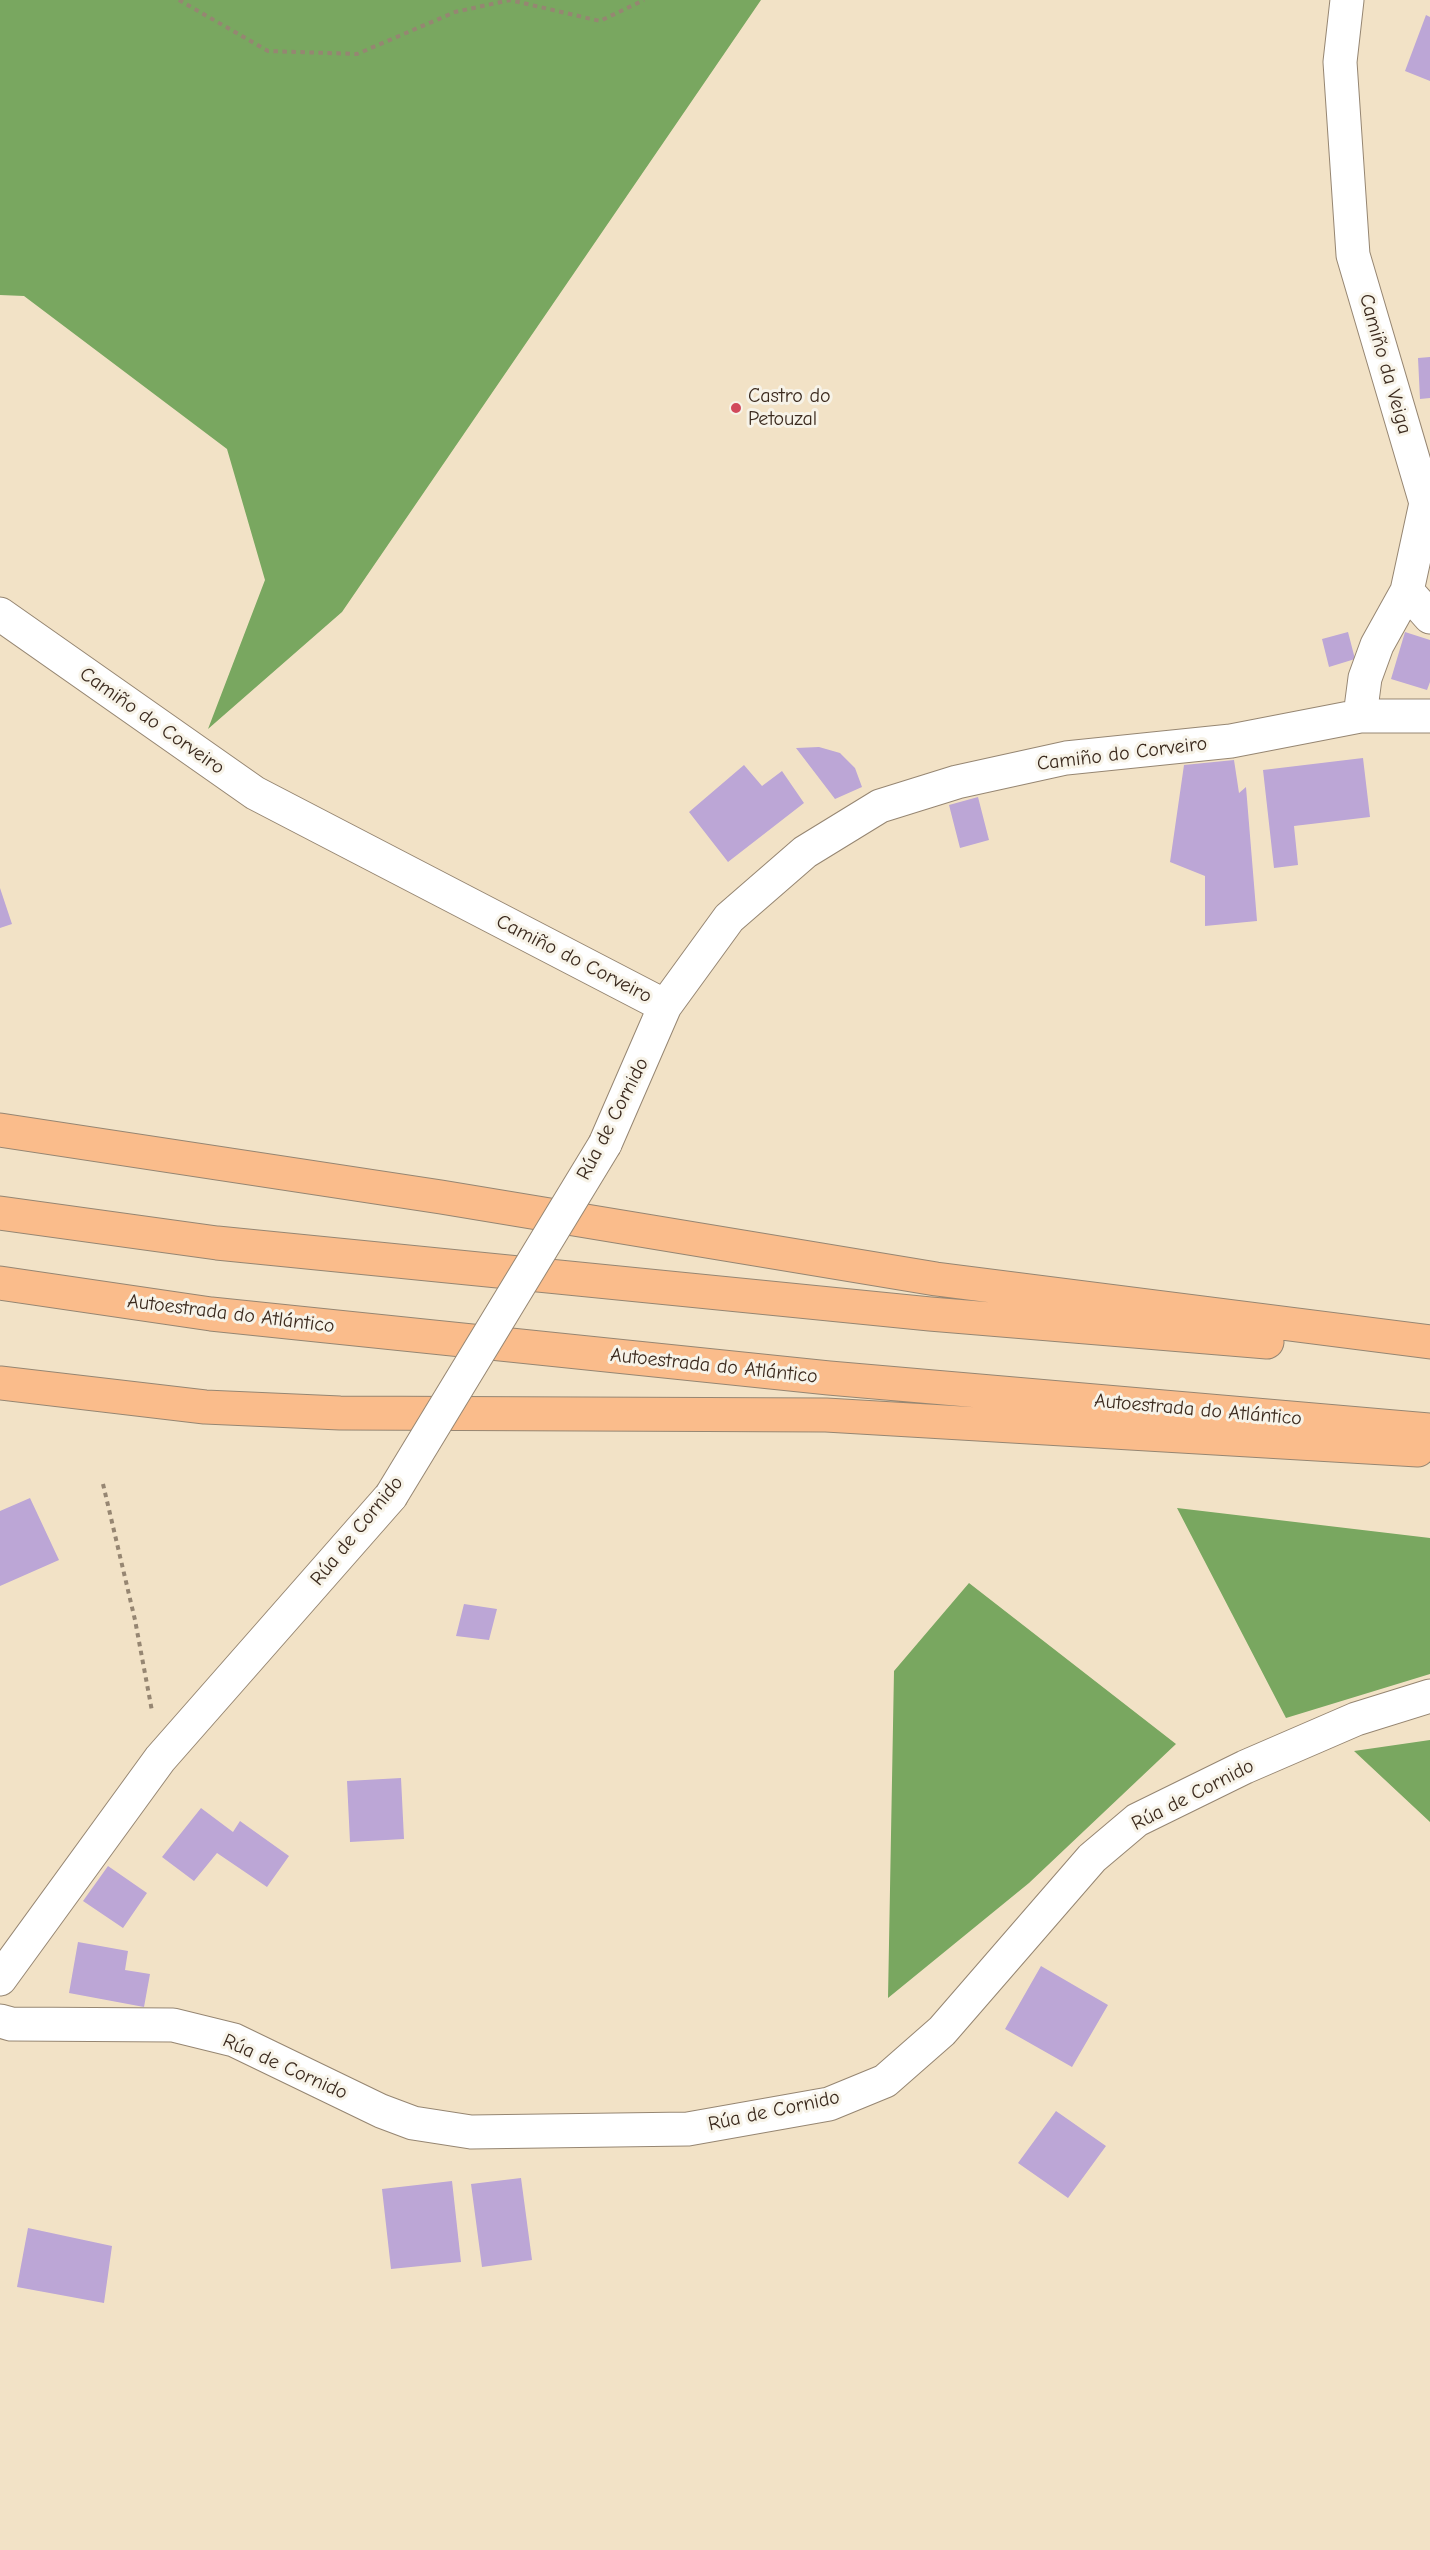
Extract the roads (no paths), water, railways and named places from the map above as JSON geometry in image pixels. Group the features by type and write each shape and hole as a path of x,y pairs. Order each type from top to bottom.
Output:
{"highway":[{"path":"0,1130 441,1197 936,1279 1430,1342"},
{"path":"0,1213 217,1243 930,1314 1430,1356"},
{"name":"Autoestrada do Atlántico","path":"0,1283 211,1314 818,1377 1430,1430"},
{"path":"0,1383 216,1407 352,1413 826,1415 1430,1451"}],"street":[{"name":"Camiño da Veiga","path":"1347,0 1340,62 1353,255 1426,502 1407,591 1377,645 1365,678 1360,716"},
{"path":"1407,591 1430,617"},
{"name":"Camiño do Corveiro","path":"0,614 255,793 665,1006 729,918 805,852 880,806 957,782 1066,758 1231,741 1360,716 1430,716"},
{"name":"Rúa de Cornido","path":"0,1979 160,1759 391,1496 605,1144 665,1006"},
{"name":"Rúa de Cornido","path":"0,2021 31,2025 173,2025 234,2040 381,2111 413,2123 471,2132 688,2129 829,2104 885,2081 942,2031 1092,1858 1137,1820 1245,1767 1356,1719 1430,1696"}],"place":[{"name":"Castro do Petouzal","path":"736,408"}]}
